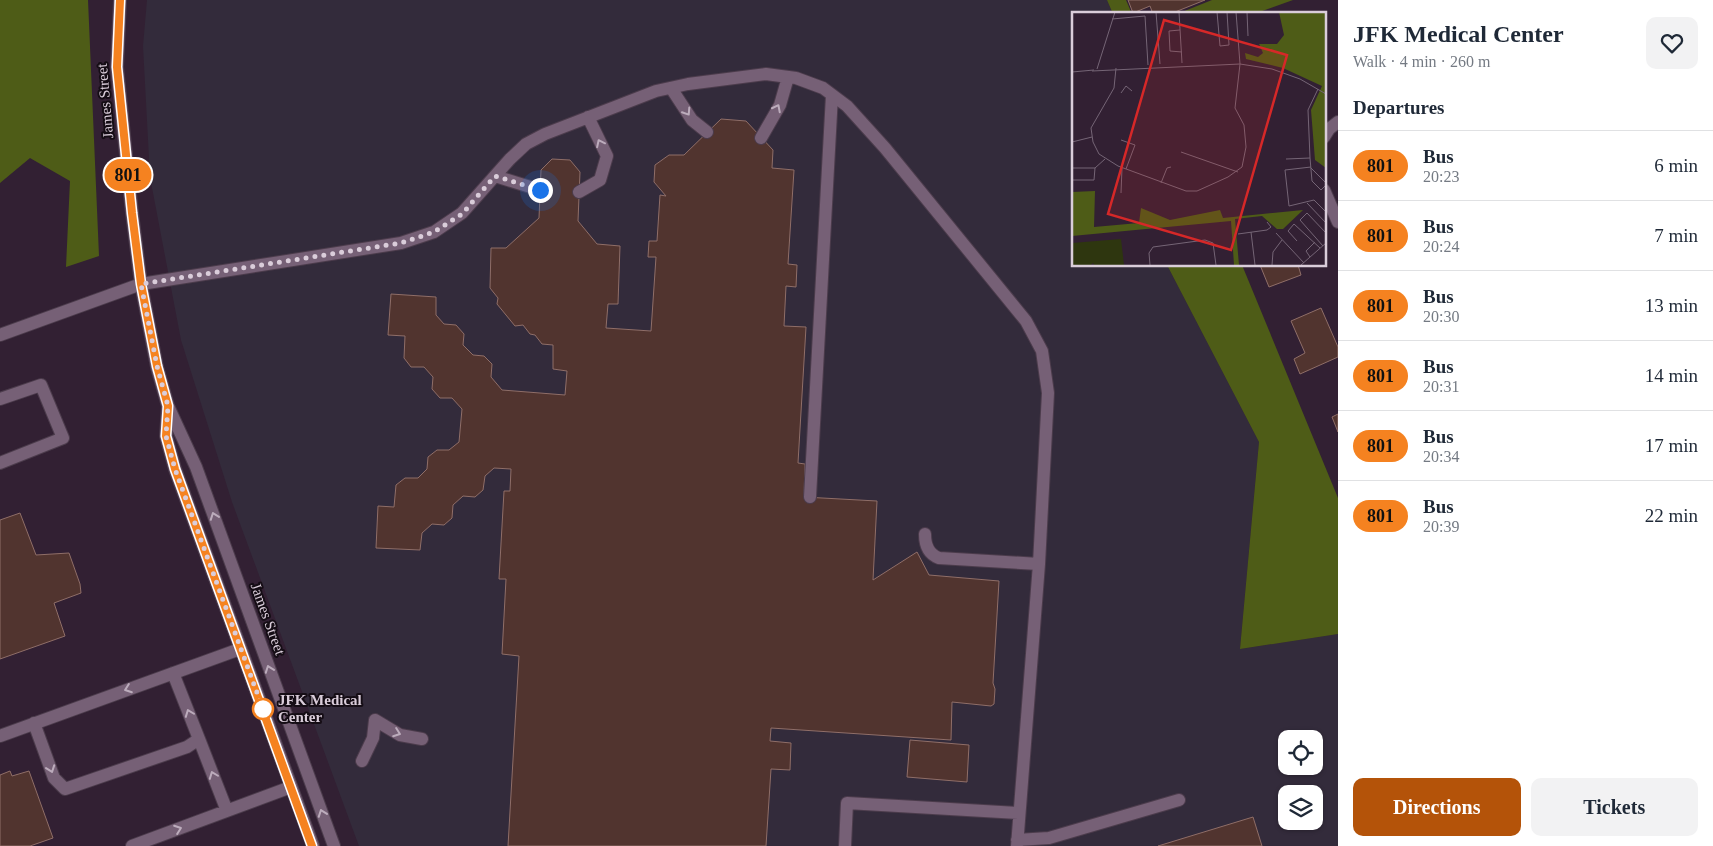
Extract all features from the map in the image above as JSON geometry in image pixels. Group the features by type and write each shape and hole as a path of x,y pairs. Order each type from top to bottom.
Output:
{"street":[{"name":"James Street","path":"120,0 117,67 141,284 157,366 168,406 196,467 334,846"},
{"path":"0,335 141,284 401,243 434,232 462,214 510,158 526,144 545,134 656,91 688,84 766,74 796,78 823,88 847,106 885,148 1026,321 1042,351 1048,393 1039,564 1017,843 1049,838 1179,800"},
{"path":"761,138 780,105 788,77"},
{"path":"671,88 692,120 707,132"},
{"path":"810,497 832,94"},
{"path":"579,192 600,180 606,156 588,117"},
{"path":"1326,134 1338,122"},
{"path":"495,176 540,190"},
{"path":"1326,195 1338,222"},
{"path":"0,399 41,384 63,438 0,463"},
{"name":"James Street","path":"168,406 166,436 175,469 312,846"},
{"path":"925,534 925,543 929,551 939,558 1039,564"},
{"path":"0,736 240,649"},
{"path":"174,673 227,811"},
{"path":"362,761 373,738 375,720 400,735 422,739"},
{"path":"34,723 54,778 65,790 187,747 200,739"},
{"path":"132,846 291,787"},
{"path":"845,846 847,802 1019,813"}],"shaded area":[{"name":"JFK Medical Center","path":"147,0 1107,0 1112,12 1072,12 1072,266 1168,266 1259,442 1240,649 1338,634 1338,846 359,846 232,502 181,340 150,177 143,46"}],"green space":[{"path":"0,0 88,0 99,256 66,267 70,181 30,158 0,183"},
{"path":"1107,0 1126,0 1131,12 1112,12"},
{"path":"1212,0 1293,0 1260,12 1182,12"},
{"path":"1168,266 1242,266 1338,498 1338,634 1240,649 1259,442"}],"building":[{"path":"1128,0 1205,0 1175,12 1152,12 1150,6 1133,12"},
{"path":"721,119 746,121 773,150 772,168 794,170 788,264 797,265 796,287 786,286 784,326 806,327 798,463 805,464 804,497 877,501 873,580 917,552 929,575 999,581 993,683 995,689 994,704 991,706 952,702 951,740 771,728 770,741 791,743 790,770 771,769 766,846 508,846 519,656 502,654 506,579 499,579 504,491 510,491 511,469 494,468 485,476 483,490 475,497 463,496 453,505 452,518 444,525 432,524 422,533 420,550 376,548 378,506 394,507 396,485 405,478 418,478 427,469 428,457 437,450 449,450 459,442 462,409 452,398 440,398 432,389 433,377 424,367 411,367 404,358 405,336 388,335 391,294 436,297 436,315 444,324 456,325 464,334 463,345 473,355 484,356 492,364 491,377 502,390 565,395 567,371 553,369 553,345 542,344 523,325 515,326 497,304 498,298 490,288 491,248 506,248 539,218 541,170 552,159 570,160 580,172 578,221 597,244 620,246 618,304 608,304 606,328 651,331 656,257 648,257 649,241 657,241 660,195 666,196 654,182 655,165 669,155 684,155"},
{"path":"1260,266 1298,266 1301,275 1269,287"},
{"path":"1321,308 1338,347 1338,357 1300,374 1294,359 1305,353 1291,321"},
{"path":"1338,414 1338,432 1332,417"},
{"path":"20,513 36,555 69,553 80,584 81,593 54,603 65,636 0,659 0,520"},
{"path":"910,740 969,745 967,782 907,777"},
{"path":"10,771 12,776 29,771 53,838 30,846 0,846 0,775"},
{"path":"1253,817 1262,846 1158,846"}],"bus line":[{"name":"801","path":"120,0 117,67 132,213 141,284 157,366 168,406 166,436 175,469 312,846"}],"place":[{"name":"JFK Medical Center","path":"263,709"}],"route":[{"path":"263,709 175,469 166,436 168,406 157,366 141,284 401,243 434,232 462,214 495,176 540,190"}]}
